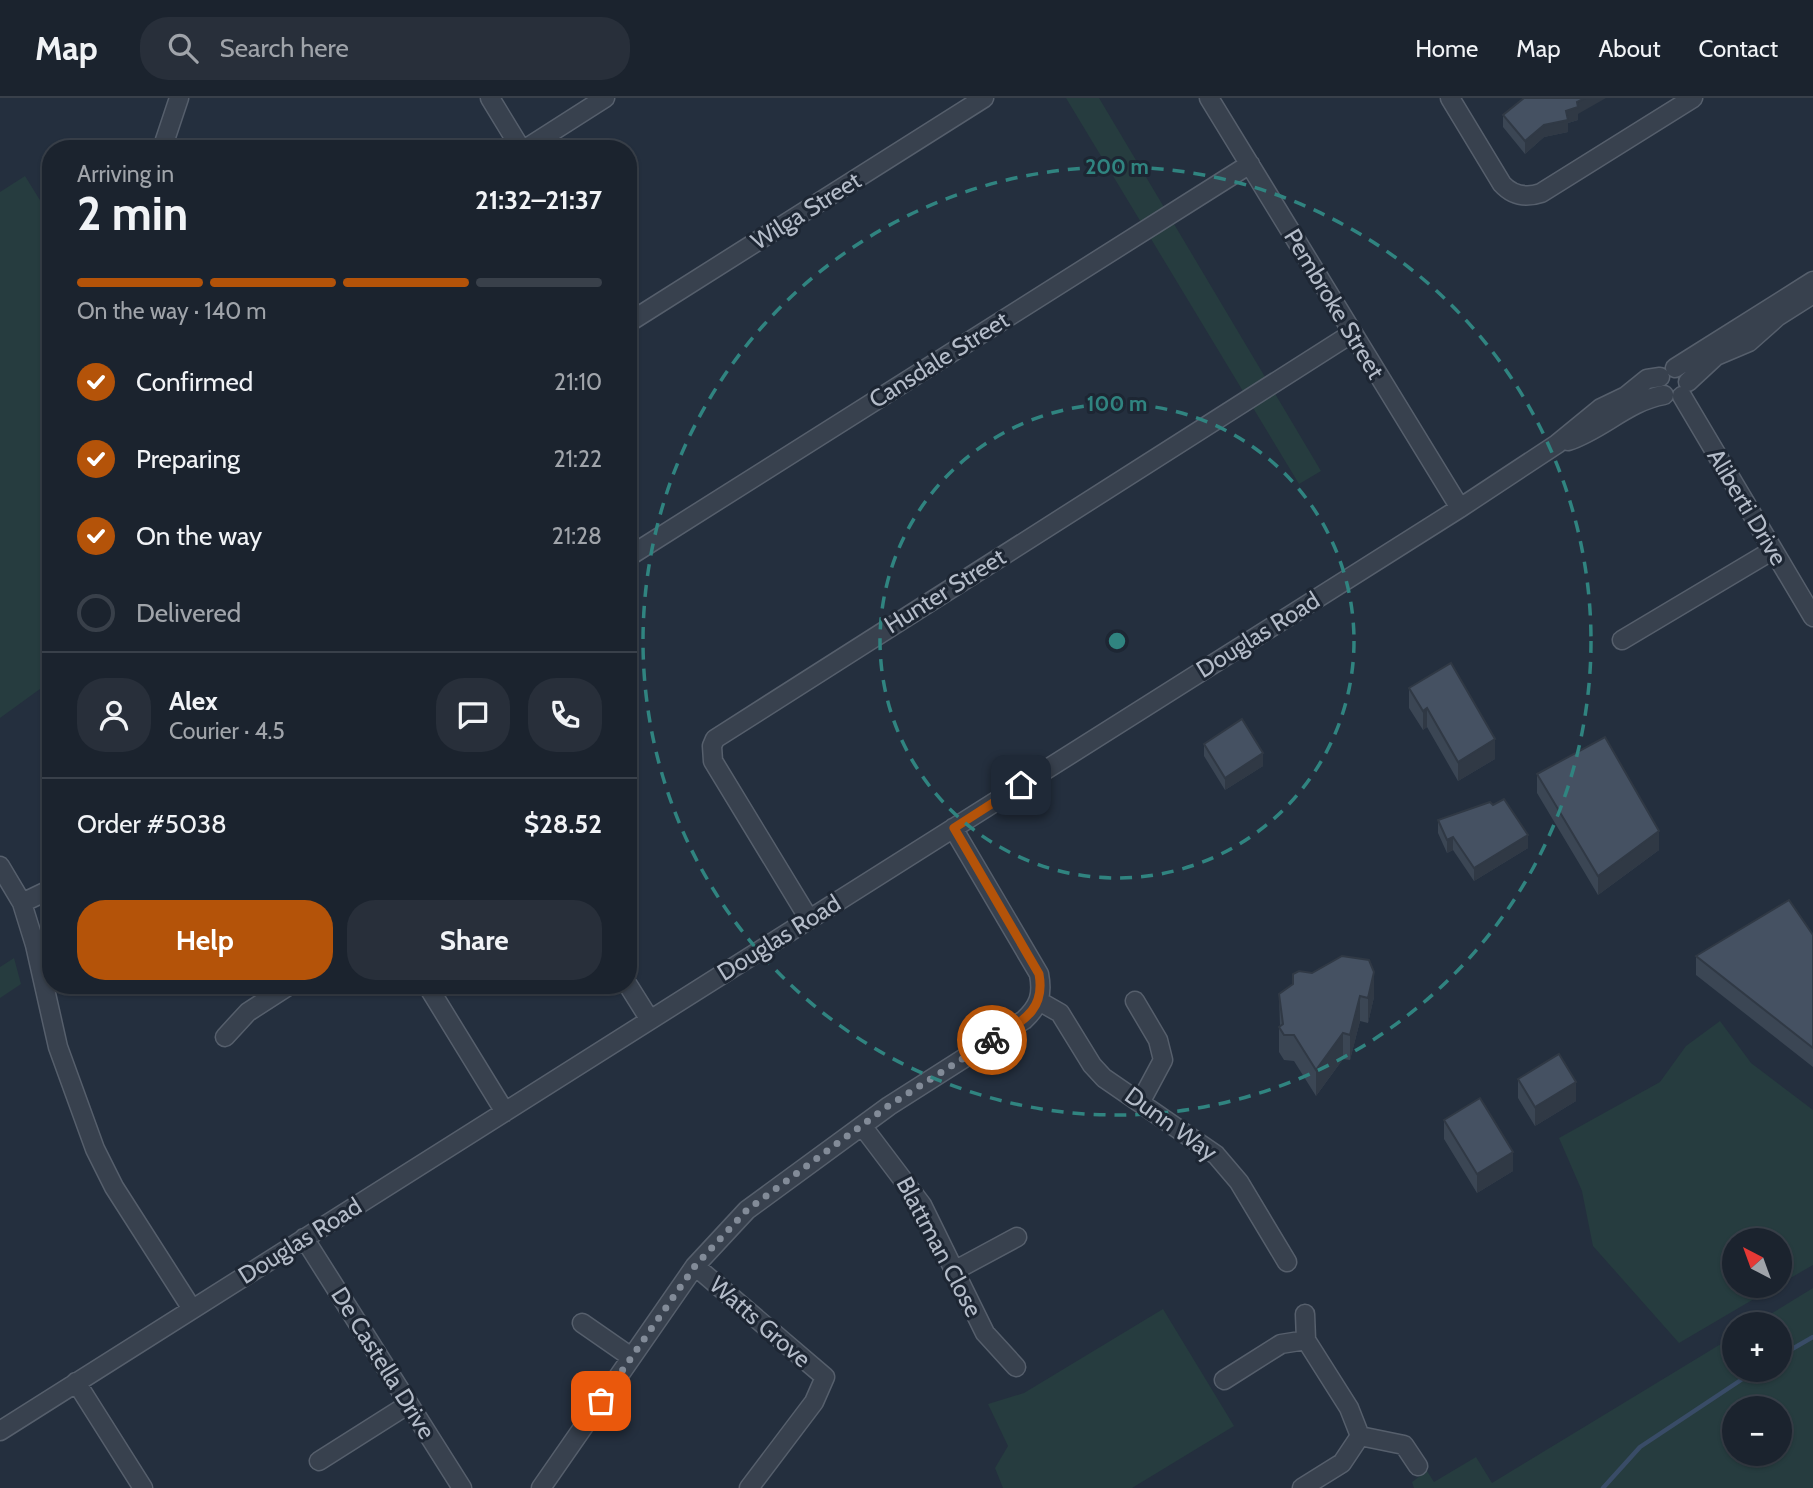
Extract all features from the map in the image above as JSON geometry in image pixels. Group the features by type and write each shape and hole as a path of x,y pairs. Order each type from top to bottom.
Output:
{"street":[{"path":"165,140 179,98"},
{"path":"490,98 517,140"},
{"path":"538,140 606,98"},
{"name":"Wilga Street","path":"637,317 984,98"},
{"name":"Pembroke Street","path":"1209,98 1351,334 1460,508"},
{"path":"1450,98 1502,184 1513,193 1527,197 1541,193 1693,98"},
{"name":"Cansdale Street","path":"637,551 1250,164"},
{"name":"Douglas Road","path":"1674,384 1813,281"},
{"name":"Douglas Road","path":"0,1431 1558,444 1585,436 1716,356 1749,342 1777,317 1813,294"},
{"name":"Hunter Street","path":"809,919 713,761 712,746 715,739 1351,334"},
{"name":"Aliberti Drive","path":"1674,384 1813,617"},
{"path":"1622,640 1773,550"},
{"path":"541,1488 695,1266 747,1210 888,1106 1024,1020 1039,1002 1042,990 1039,974 954,828"},
{"path":"0,866 22,903 42,976"},
{"path":"22,903 42,893"},
{"path":"46,994 58,1047 89,1135 114,1187 192,1309"},
{"path":"225,1037 248,1012 276,994"},
{"path":"433,994 505,1112"},
{"path":"634,994 650,1020"},
{"path":"1135,1001 1158,1040 1163,1060 1141,1101"},
{"name":"Dunn Way","path":"1039,1002 1059,1013 1092,1065 1104,1078 1141,1101 1216,1155 1229,1168 1287,1262"},
{"name":"Blattman Close","path":"863,1127 922,1205 985,1333 1016,1367"},
{"path":"954,1271 1017,1237"},
{"name":"De Castella Drive","path":"304,1238 462,1488"},
{"name":"Watts Grove","path":"695,1266 825,1377 814,1402 749,1488"},
{"path":"1306,1314 1306,1340 1349,1408 1360,1436"},
{"path":"582,1323 631,1357"},
{"path":"1224,1380 1281,1344 1306,1340"},
{"path":"76,1382 143,1488"},
{"path":"319,1461 409,1404"},
{"path":"1360,1436 1404,1445 1418,1466"},
{"path":"1302,1488 1342,1463 1360,1436"}],"green space":[{"path":"1066,98 1099,98 1321,471 1299,484"},
{"path":"25,176 42,203 42,688 0,718 0,192"},
{"path":"14,958 21,984 0,998 0,967"},
{"path":"1720,1021 1751,1063 1813,1110 1813,1265 1792,1277 1792,1228 1722,1228 1722,1298 1756,1298 1732,1312 1722,1312 1722,1318 1679,1343 1593,1246 1582,1191 1559,1138 1660,1082 1686,1046"},
{"path":"1813,1288 1813,1488 1414,1488 1412,1482 1427,1471 1434,1482 1476,1457 1492,1483 1722,1343 1722,1382 1792,1382 1792,1312 1774,1312"},
{"path":"1163,1309 1234,1426 1132,1488 1003,1488 995,1468 1008,1446 988,1404 1024,1393"}],"building":[{"path":"1524,98 1585,98 1577,102 1578,107 1566,111 1568,120 1544,125 1525,141 1503,115"},
{"path":"1451,663 1495,739 1458,762 1427,708 1423,711 1409,688"},
{"path":"1242,719 1263,753 1225,778 1204,744"},
{"path":"1605,737 1659,831 1598,876 1537,774"},
{"path":"1504,799 1528,835 1474,868 1453,837 1447,840 1438,820 1490,802 1493,805"},
{"path":"1789,900 1813,935 1813,1048 1696,956"},
{"path":"1342,956 1369,960 1374,972 1368,998 1360,996 1350,1035 1343,1033 1316,1070 1294,1035 1284,1035 1279,1027 1283,1024 1279,994 1293,984 1293,974 1299,971 1312,973"},
{"path":"1559,1054 1576,1082 1535,1107 1518,1079"},
{"path":"1480,1098 1513,1152 1477,1174 1444,1120"}],"waterway":[{"path":"1792,1349 1813,1337"},
{"path":"1603,1488 1640,1447 1738,1382"}],"way so far":[{"path":"601,1401 695,1266 747,1210 888,1106 992,1040"}],"route":[{"path":"992,1040 1033,1012 1042,990 1039,974 954,828 1021,785"}]}
